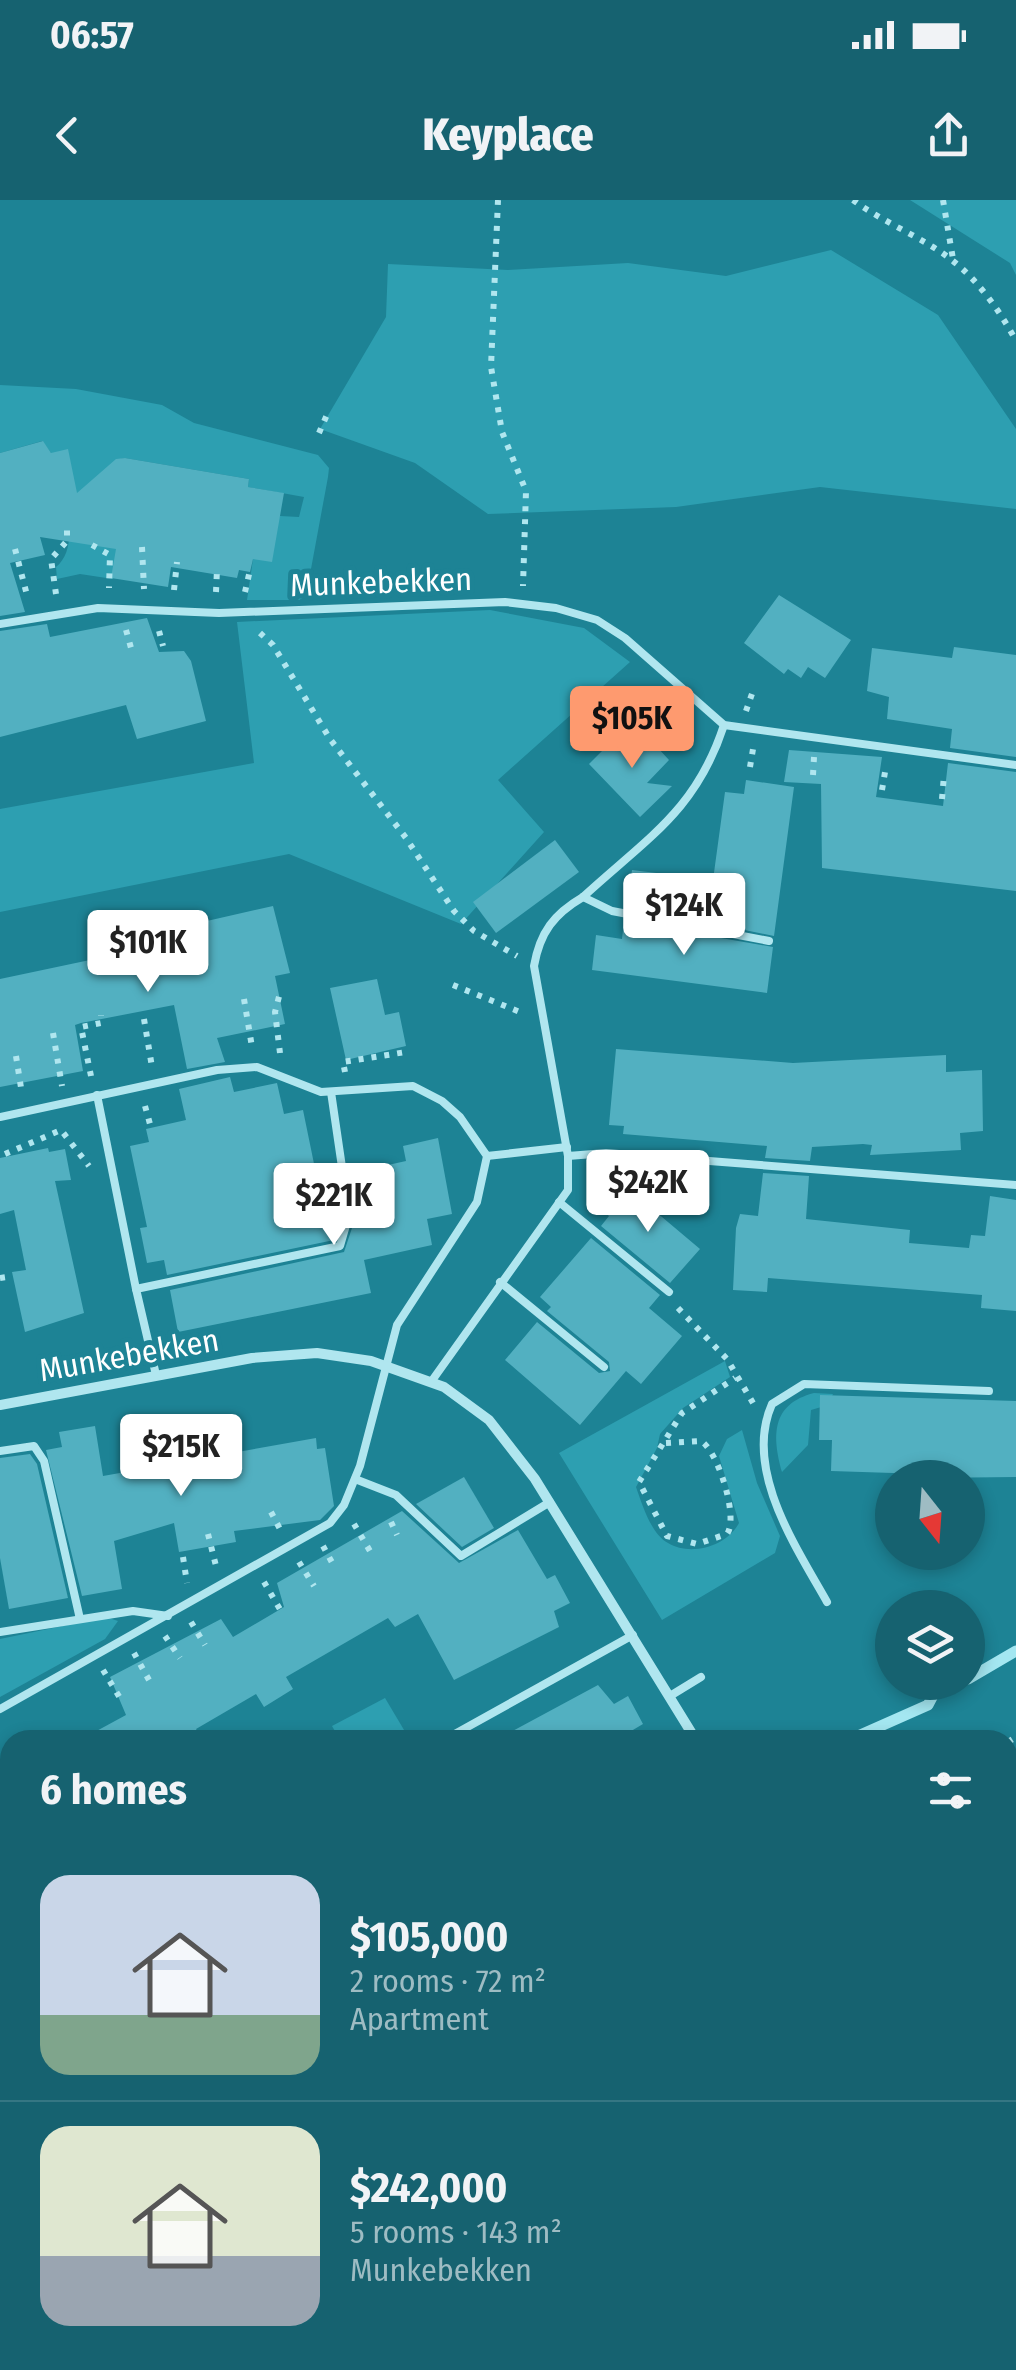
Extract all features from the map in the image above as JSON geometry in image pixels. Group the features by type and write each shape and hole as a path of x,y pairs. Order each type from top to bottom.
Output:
{"street":[{"name":"Munkebekken","path":"0,1404 252,1358 317,1354 386,1366 431,1382 489,1420 550,1502 690,1730"}],"lane":[{"name":"Munkebekken","path":"0,624 98,608 236,612 522,604 597,620 626,638 724,725"},
{"path":"431,1382 568,1190 568,1152 534,966 548,924 583,898 695,792 710,768 724,725 1016,765"},
{"path":"583,898 612,911 769,941"},
{"path":"0,1117 234,1067 257,1068 320,1092 413,1086 442,1101 473,1130 487,1156 477,1202 397,1324 354,1479 344,1505 330,1522 256,1568 0,1709"},
{"path":"136,1288 340,1246 349,1215 331,1092"},
{"name":"Munkebekken","path":"97,1095 156,1375"},
{"path":"487,1156 606,1153 1016,1185"},
{"path":"559,1202 669,1292"},
{"path":"500,1282 604,1367"},
{"path":"828,1602 793,1542 768,1477 762,1443 772,1404 804,1384 989,1391"},
{"path":"0,1452 34,1446 44,1461 80,1619"},
{"path":"354,1479 396,1495 461,1556 550,1502"},
{"path":"0,1631 132,1611 168,1616"},
{"path":"462,1730 634,1635"},
{"path":"670,1696 701,1677"}],"path":[{"path":"498,200 490,368 502,432 526,491 522,604"},
{"path":"853,200 888,226 953,260 982,291 1016,342"},
{"path":"943,200 953,260"},
{"path":"319,432 329,410"},
{"path":"52,579 51,560 67,541 67,524"},
{"path":"92,545 110,554 110,582"},
{"path":"142,547 145,582"},
{"path":"16,549 25,591"},
{"path":"175,583 177,562"},
{"path":"216,588 217,570"},
{"path":"245,588 250,570"},
{"path":"236,612 273,645 330,739 406,838 454,911 474,932 534,966"},
{"path":"452,985 544,1022"},
{"path":"281,989 275,1012 282,1049"},
{"path":"244,999 252,1044"},
{"path":"90,1071 82,1027 102,1024 101,1016"},
{"path":"144,1019 149,1056"},
{"path":"53,1033 60,1077"},
{"path":"343,1062 406,1052"},
{"path":"16,1056 21,1084"},
{"path":"5,1154 62,1130 90,1167"},
{"path":"669,1292 678,1308 727,1359 735,1378 765,1420"},
{"path":"666,1443 702,1441 715,1453 733,1514 727,1534 697,1544 676,1540 660,1528 639,1482 682,1413 735,1378"},
{"path":"256,1568 282,1611"}],"shaded area":[{"path":"910,200 1016,200 1016,275 1010,263"},
{"path":"831,250 938,315 1016,429 1016,509 820,487 676,507 488,514 415,463 320,429 386,317 388,264 508,270 628,263 726,276"},
{"path":"0,385 76,389 162,405 194,423 318,455 329,468 306,596 299,600 247,600 253,559 280,516 299,517 304,497 248,487 249,479 125,458 116,460 118,549 113,579 80,574 57,579 56,567 64,557 69,529 51,453 42,441 0,453"},
{"path":"490,610 584,628 630,662 498,780 544,832 461,924 289,854 0,912 0,809 254,763 237,622"},
{"path":"725,1361 730,1377 683,1408 660,1434 657,1448 636,1487 652,1526 662,1539 687,1549 717,1543 739,1523 719,1456 727,1439 742,1430 757,1483 780,1536 775,1553 662,1620 559,1453"},
{"path":"814,1393 833,1394 828,1405 811,1410 808,1445 782,1472 776,1434 782,1413 800,1398"},
{"path":"106,1617 118,1621 105,1639 0,1697 0,1639"},
{"path":"385,1698 404,1730 334,1730 332,1726"}],"building":[{"path":"43,441 51,453 68,449 77,493 116,459 125,458 249,479 248,487 284,493 272,562 253,559 250,572 239,570 237,578 171,567 168,587 111,578 116,549 40,537 45,555 10,563 25,612 0,616 0,453"},
{"path":"779,595 851,640 825,678 808,667 801,678 788,669 784,674 744,643"},
{"path":"147,618 159,652 184,651 191,661 206,721 137,739 126,705 0,737 0,631 47,624 50,637"},
{"path":"954,647 1016,655 1016,757 950,748 952,729 887,719 889,697 867,691 872,648 952,658"},
{"path":"622,731 636,745 646,735 669,760 647,783 672,786 640,817 589,764"},
{"path":"789,750 882,757 876,797 943,806 948,763 1016,772 1016,891 822,868 821,784 784,782"},
{"path":"746,780 794,787 774,936 627,906 632,870 713,880 725,792 744,794"},
{"path":"555,840 579,872 496,933 473,902"},
{"path":"273,906 290,973 275,976 285,1024 217,1038 225,1062 187,1069 174,1005 81,1023 75,1025 83,1071 0,1087 0,979 175,942 172,929"},
{"path":"624,921 773,947 767,993 592,970 596,935 622,939"},
{"path":"377,979 385,1015 399,1012 406,1046 346,1060 330,988"},
{"path":"616,1049 793,1063 946,1055 946,1072 982,1070 983,1131 960,1133 961,1150 870,1155 872,1145 812,1147 810,1161 765,1158 767,1146 623,1134 624,1126 609,1125"},
{"path":"230,1077 234,1092 277,1083 284,1114 303,1110 320,1193 338,1190 341,1214 334,1240 167,1275 164,1260 147,1263 140,1228 147,1227 130,1146 149,1142 146,1129 186,1120 179,1089"},
{"path":"438,1138 452,1214 427,1219 432,1245 364,1260 371,1293 178,1332 170,1290 344,1252 356,1216 352,1187 373,1182 370,1169 406,1161 403,1146"},
{"path":"48,1148 49,1152 65,1149 71,1180 55,1181 84,1313 25,1332 12,1272 26,1270 14,1210 0,1214 0,1158"},
{"path":"763,1173 809,1176 806,1219 910,1230 909,1243 969,1248 971,1235 985,1236 990,1196 1016,1200 1016,1311 981,1308 982,1295 768,1278 767,1292 733,1290 736,1228 740,1214 758,1216"},
{"path":"624,1185 700,1249 670,1283 601,1226 609,1216 602,1210"},
{"path":"591,1238 660,1295 649,1308 682,1336 641,1384 626,1371 580,1425 505,1360 537,1322 599,1373 610,1371 609,1362 547,1311 551,1307 540,1297"},
{"path":"820,1395 1016,1401 1016,1477 985,1477 985,1460 875,1460 875,1472 831,1471 832,1440 819,1440"},
{"path":"95,1426 103,1476 316,1438 317,1449 325,1448 334,1506 320,1520 234,1531 236,1542 179,1552 174,1523 114,1541 122,1589 82,1596 46,1450 62,1447 59,1432"},
{"path":"30,1454 37,1464 68,1598 9,1609 0,1558 0,1458"},
{"path":"464,1477 494,1528 462,1547 416,1504"},
{"path":"402,1511 459,1563 518,1530 547,1579 555,1575 570,1603 554,1611 559,1627 454,1680 418,1614 395,1627 388,1618 286,1677 293,1689 264,1707 256,1694 197,1730 98,1730 126,1715 110,1677 221,1619 233,1637 284,1607 277,1583"},
{"path":"598,1685 614,1704 628,1696 643,1724 633,1730 515,1730"}],"waterway":[{"name":"Munkebekken","path":"985,1669 1016,1651"},
{"name":"Munkebekken","path":"872,1730 928,1705 931,1700"}]}
